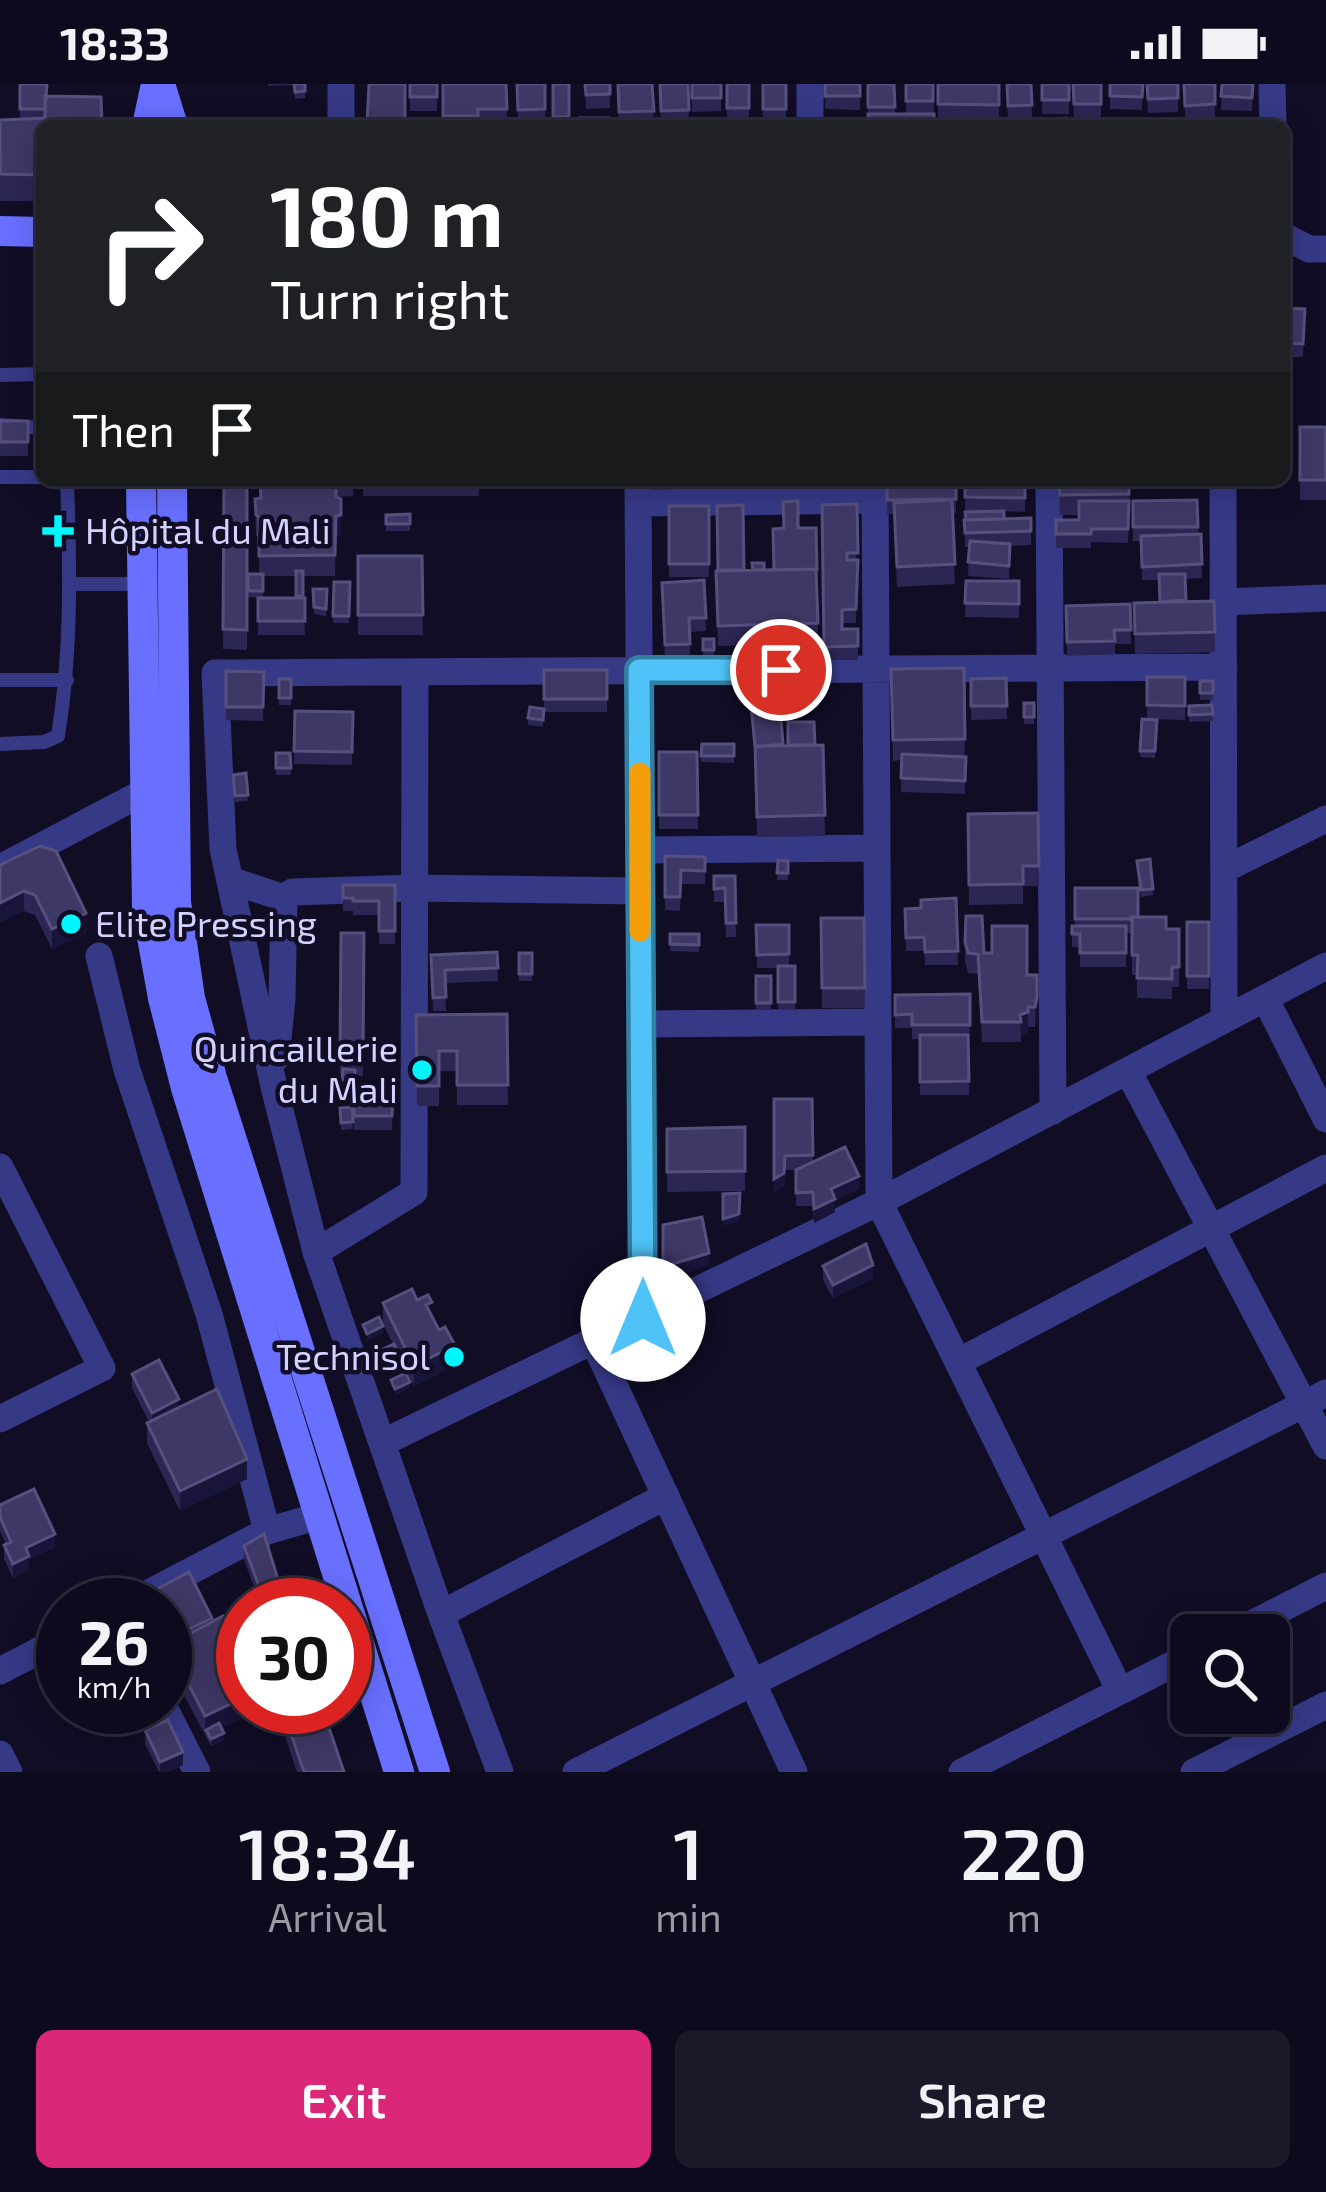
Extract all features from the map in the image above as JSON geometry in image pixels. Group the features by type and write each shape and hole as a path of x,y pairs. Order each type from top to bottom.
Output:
{"street":[{"path":"149,120 158,84"},
{"path":"158,84 170,120"},
{"path":"340,84 341,120"},
{"path":"809,84 810,120"},
{"path":"1272,84 1273,120"},
{"path":"0,231 36,232"},
{"path":"1290,239 1309,249 1326,249"},
{"path":"142,486 156,584 176,902 190,998 435,1772"},
{"path":"171,486 156,584 144,792 147,909 186,1088 399,1772"},
{"path":"1049,486 1053,1111"},
{"path":"1223,486 1224,1020"},
{"path":"643,1319 638,492 875,490 880,1202 1120,1691"},
{"path":"1223,602 1326,598"},
{"path":"500,1772 316,1252 274,1087 223,849 215,673 1224,667"},
{"path":"316,1252 414,1192 415,672"},
{"path":"0,868 144,792"},
{"path":"1225,869 1326,819"},
{"path":"640,850 877,848"},
{"path":"230,880 284,898"},
{"path":"284,898 292,892 414,888 640,891"},
{"path":"274,1087 284,898"},
{"path":"99,956 128,1070 209,1314 267,1532"},
{"path":"382,1443 880,1202 1326,966"},
{"path":"1265,998 1326,1119"},
{"path":"641,1024 878,1022"},
{"path":"1128,1071 1211,1229 1315,1398 1326,1446"},
{"path":"0,1168 101,1368 0,1419"},
{"path":"958,1362 1326,1168"},
{"path":"595,1342 794,1772"},
{"path":"577,1772 1315,1398"},
{"path":"441,1614 666,1496"},
{"path":"178,1578 267,1532 320,1516"},
{"path":"1271,1614 1326,1586"},
{"path":"0,1671 36,1652"},
{"path":"969,1770 1170,1666"},
{"path":"1194,1772 1326,1706"},
{"path":"178,1734 197,1772"},
{"path":"0,1754 9,1772"}],"lane":[{"path":"0,375 36,374"},
{"path":"0,425 36,428"},
{"path":"0,477 36,477"},
{"path":"0,744 27,744 58,736 67,680 71,584 67,486"},
{"path":"71,584 156,584"},
{"path":"0,680 67,680"}],"building":[{"path":"20,84 47,84 45,109 20,109"},
{"path":"369,84 405,84 405,120 367,120"},
{"path":"410,84 437,84 437,97 410,97"},
{"path":"443,84 506,84 507,109 478,109 478,116 443,116"},
{"path":"517,84 545,84 545,109 518,110"},
{"path":"553,84 569,84 569,117 553,117"},
{"path":"585,84 610,84 610,94 586,95"},
{"path":"618,84 652,84 654,111 619,112"},
{"path":"660,84 688,84 689,110 661,111"},
{"path":"692,84 721,84 721,98 692,98"},
{"path":"727,84 749,84 749,108 727,108"},
{"path":"763,84 786,84 786,109 763,109"},
{"path":"825,84 860,84 860,96 825,96"},
{"path":"868,84 894,84 895,107 868,107"},
{"path":"906,84 933,84 933,101 906,101"},
{"path":"938,84 999,84 999,105 938,104"},
{"path":"1007,84 1031,84 1032,105 1008,106"},
{"path":"1042,84 1069,84 1069,100 1042,100"},
{"path":"1073,84 1101,84 1101,104 1074,104"},
{"path":"1110,84 1143,84 1142,97 1110,96"},
{"path":"1147,84 1178,84 1178,98 1148,99"},
{"path":"1184,84 1215,84 1215,104 1185,106"},
{"path":"1222,84 1253,84 1252,98 1221,96"},
{"path":"45,96 101,97 102,120 36,120 36,175 0,174 0,120 45,118"},
{"path":"868,114 934,114 934,120 868,120"},
{"path":"1290,308 1305,309 1303,344 1290,343"},
{"path":"0,421 28,421 28,442 0,442"},
{"path":"1300,427 1326,427 1326,480 1300,480"},
{"path":"224,486 247,486 247,630 223,629"},
{"path":"260,486 336,486 341,515 336,516 335,555 259,556 255,499 261,498"},
{"path":"887,486 956,486 956,499 887,500"},
{"path":"965,486 1025,486 1025,498 965,497"},
{"path":"1059,486 1129,486 1129,494 1060,495"},
{"path":"952,500 955,564 897,567 894,503"},
{"path":"1197,500 1198,527 1133,527 1133,501"},
{"path":"798,501 798,528 816,528 817,571 774,570 773,529 784,528 783,502"},
{"path":"1079,501 1129,501 1128,529 1056,534 1056,520 1079,520"},
{"path":"857,504 858,553 847,553 847,560 858,560 856,609 842,610 842,629 858,629 858,646 824,647 822,505"},
{"path":"743,505 744,570 718,570 717,506"},
{"path":"669,506 709,506 709,564 669,564"},
{"path":"1004,511 1004,519 966,520 965,512"},
{"path":"410,514 410,524 386,524 386,515"},
{"path":"1031,518 1031,531 965,533 964,520"},
{"path":"1201,534 1202,564 1142,567 1141,536"},
{"path":"970,541 1010,544 1009,566 968,562"},
{"path":"358,556 422,556 423,615 358,615"},
{"path":"816,569 818,623 718,626 716,571"},
{"path":"296,571 303,571 303,596 296,596"},
{"path":"248,574 263,574 263,591 248,591"},
{"path":"1159,574 1185,574 1186,600 1160,602"},
{"path":"704,580 706,618 689,618 690,644 665,645 662,583"},
{"path":"966,581 1019,581 1019,604 965,603"},
{"path":"334,582 350,582 349,616 333,616"},
{"path":"313,589 327,589 326,609 314,607"},
{"path":"258,598 305,598 305,621 258,621"},
{"path":"1214,601 1215,632 1135,634 1134,603"},
{"path":"1130,604 1131,630 1114,630 1115,641 1067,642 1066,606"},
{"path":"703,639 714,639 714,650 703,650"},
{"path":"964,668 965,739 893,740 891,669"},
{"path":"544,670 607,670 607,699 544,699"},
{"path":"226,671 264,672 263,707 226,707"},
{"path":"1147,677 1185,677 1185,706 1147,705"},
{"path":"1006,678 1007,706 971,706 971,679"},
{"path":"279,679 291,679 291,698 279,698"},
{"path":"778,680 783,744 755,747 749,682"},
{"path":"1200,681 1213,681 1213,693 1200,693"},
{"path":"1024,703 1034,703 1034,717 1024,717"},
{"path":"1212,705 1213,714 1189,715 1189,706"},
{"path":"530,707 544,709 543,720 528,718"},
{"path":"295,711 353,712 352,752 294,751"},
{"path":"1142,719 1157,720 1155,751 1140,751"},
{"path":"788,722 814,722 815,745 788,745"},
{"path":"702,744 734,744 734,756 701,756"},
{"path":"823,745 825,815 757,817 755,746"},
{"path":"659,752 697,752 698,815 659,815"},
{"path":"276,753 290,753 291,768 276,768"},
{"path":"902,754 966,757 965,781 901,778"},
{"path":"246,773 248,795 235,796 233,775"},
{"path":"1038,813 1039,866 1023,866 1023,884 969,885 968,814"},
{"path":"40,846 56,851 86,913 52,929 35,895 24,891 0,903 0,865"},
{"path":"665,856 705,857 705,871 681,870 680,897 665,897"},
{"path":"1150,859 1153,889 1141,890 1137,861"},
{"path":"778,860 788,861 788,873 777,873"},
{"path":"714,876 735,876 736,923 726,923 725,888 714,889"},
{"path":"343,885 395,885 395,931 379,931 379,901 343,898"},
{"path":"1075,888 1138,888 1138,917 1075,919"},
{"path":"956,898 958,951 925,952 924,937 906,938 905,909 921,908 921,900"},
{"path":"966,916 982,916 984,953 992,953 992,926 1027,926 1027,975 1037,975 1037,997 1035,1007 1020,1015 1021,1022 982,1022 978,954 968,953"},
{"path":"1132,917 1166,917 1166,929 1179,929 1179,967 1172,967 1172,979 1137,978"},
{"path":"821,918 864,918 865,988 822,988"},
{"path":"1187,922 1209,922 1209,976 1187,976"},
{"path":"756,925 789,925 789,954 757,955"},
{"path":"1072,926 1126,926 1126,953 1080,953 1080,934 1072,934"},
{"path":"341,933 364,933 363,1055 340,1054"},
{"path":"670,934 699,934 699,945 670,944"},
{"path":"497,952 498,968 445,970 446,997 433,998 431,955"},
{"path":"519,953 532,953 532,974 519,974"},
{"path":"778,966 795,966 795,1002 778,1002"},
{"path":"756,976 771,976 771,1003 756,1003"},
{"path":"970,994 970,1025 912,1025 912,1014 895,1015 895,995"},
{"path":"507,1014 508,1085 457,1085 457,1051 439,1051 439,1086 417,1086 416,1015"},
{"path":"920,1035 968,1035 969,1081 920,1082"},
{"path":"343,1069 355,1070 354,1082 342,1080"},
{"path":"393,1095 392,1116 354,1116 354,1098"},
{"path":"774,1099 812,1099 813,1155 785,1156 784,1173 774,1179"},
{"path":"352,1107 353,1122 341,1123 340,1108"},
{"path":"745,1127 745,1171 667,1172 667,1129"},
{"path":"845,1147 859,1176 831,1189 835,1199 814,1209 813,1192 796,1193 796,1170"},
{"path":"740,1193 739,1214 723,1219 723,1194"},
{"path":"702,1217 709,1253 663,1267 663,1225"},
{"path":"866,1244 873,1265 833,1285 823,1266"},
{"path":"412,1289 417,1300 428,1295 432,1302 426,1305 439,1330 445,1327 455,1345 414,1366 383,1303"},
{"path":"379,1317 383,1326 367,1334 363,1325"},
{"path":"394,1344 400,1355 372,1369 366,1357"},
{"path":"159,1360 179,1399 152,1413 132,1374"},
{"path":"406,1373 410,1382 395,1389 391,1380"},
{"path":"217,1389 247,1459 180,1491 147,1423"},
{"path":"34,1489 55,1534 26,1548 29,1556 13,1564 4,1545 11,1542 0,1505"},
{"path":"264,1534 278,1578 256,1578 244,1546"},
{"path":"192,1578 212,1618 192,1628"},
{"path":"216,1620 216,1711 205,1716 192,1691 192,1632"},
{"path":"216,1725 216,1734 222,1734 211,1739 206,1730"},
{"path":"147,1734 175,1734 183,1752 160,1762"},
{"path":"291,1734 331,1734 344,1772 304,1772"}],"slow traffic":[{"path":"640,773 640,931"}],"place":[{"name":"Hôpital du Mali","path":"58,531"},
{"name":"Elite Pressing","path":"71,924"},
{"name":"Quincaillerie du Mali","path":"422,1070"},
{"name":"Technisol","path":"454,1357"}],"route":[{"path":"643,1319 639,670 781,670"}]}
